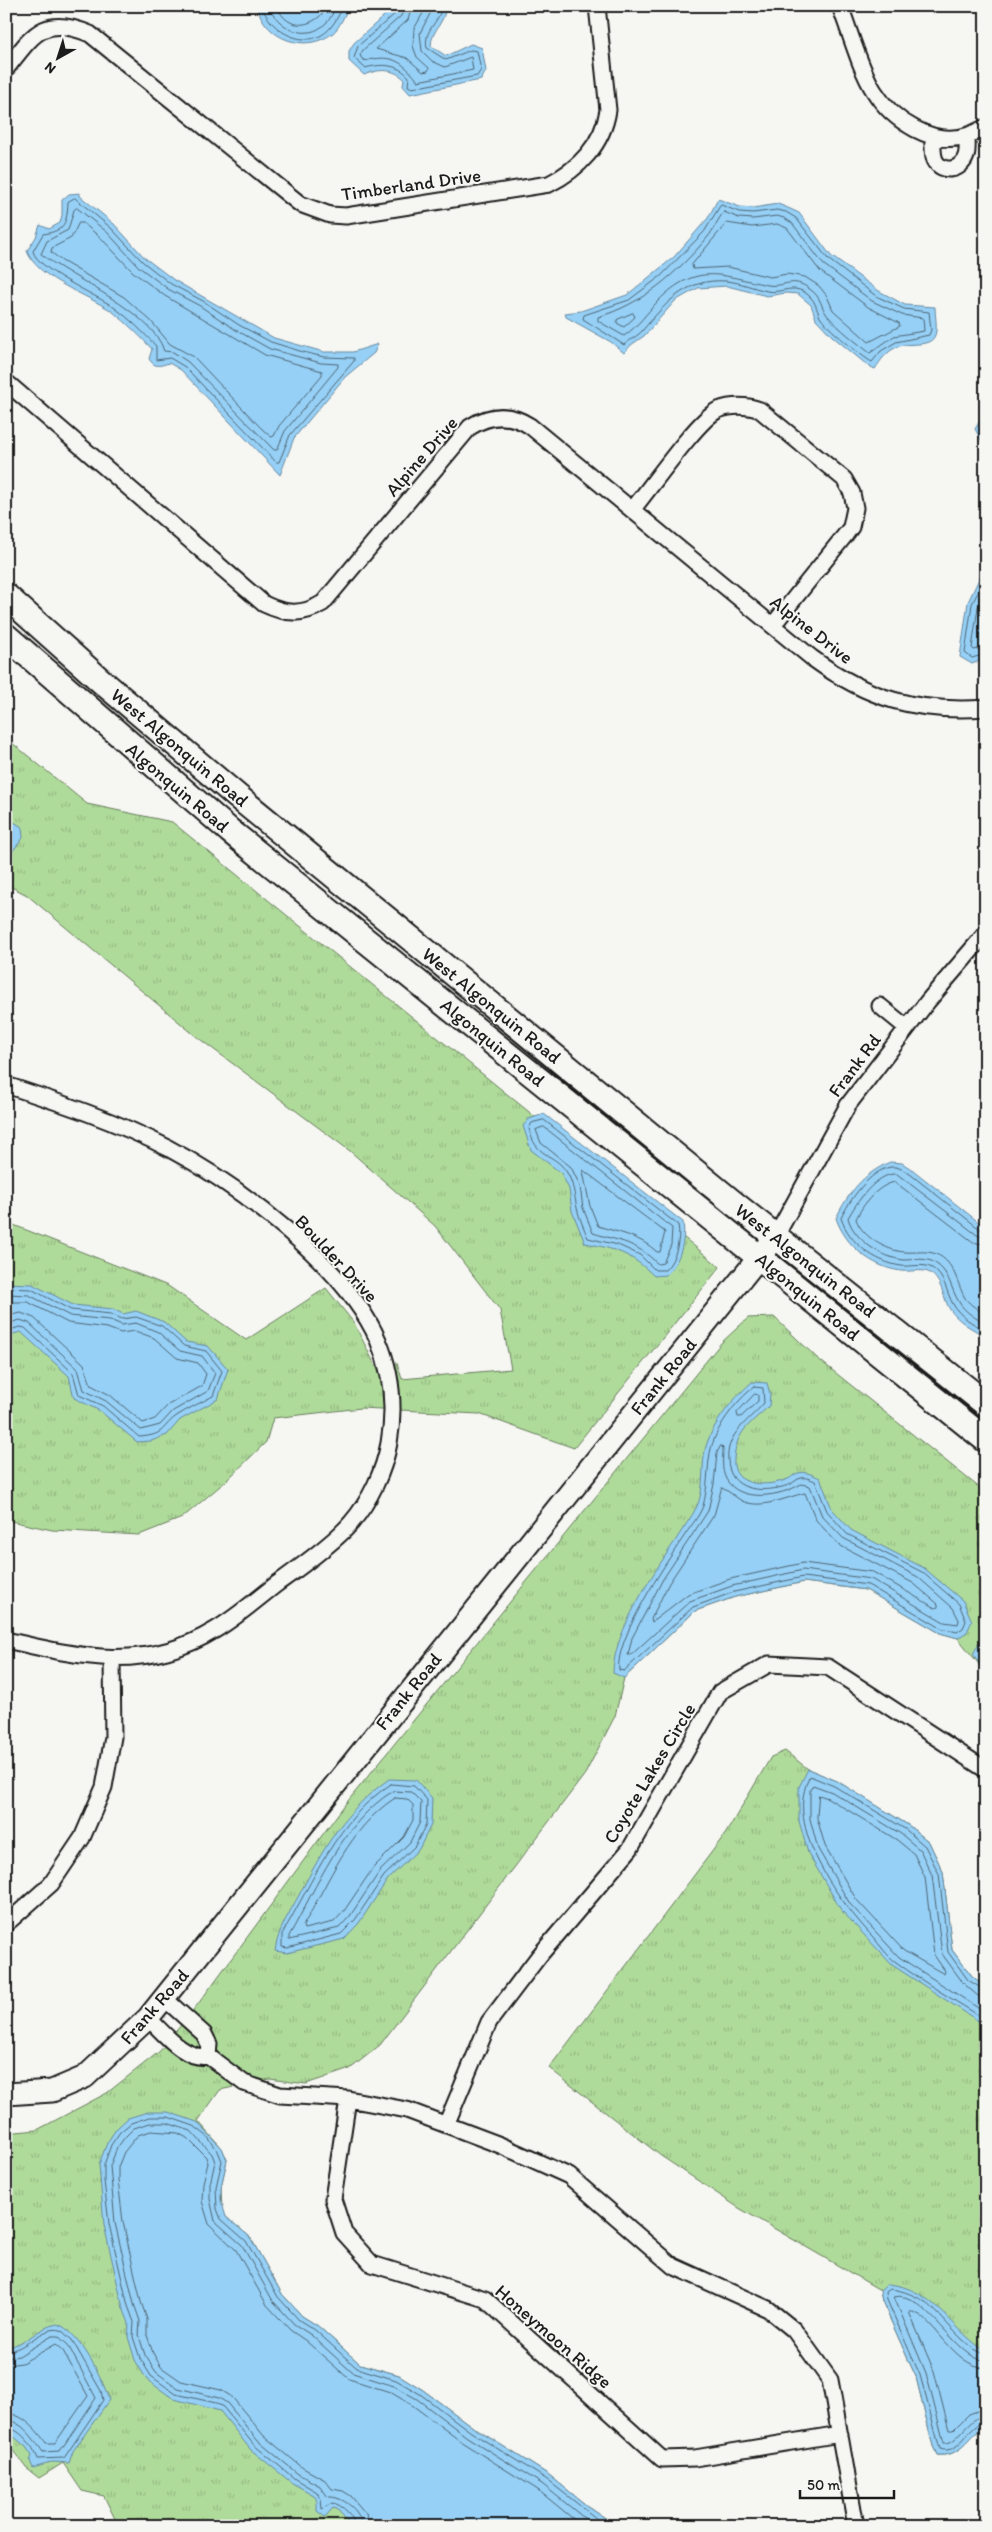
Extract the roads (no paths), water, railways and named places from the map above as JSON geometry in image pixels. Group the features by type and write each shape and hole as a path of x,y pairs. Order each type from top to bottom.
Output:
{"main road":[{"name":"West Algonquin Road","path":"6,596 100,680 238,797 731,1201 986,1404"},
{"name":"Algonquin Road","path":"6,636 230,831 760,1256 986,1440"}],"street":[{"name":"Timberland Drive","path":"6,69 33,35 42,29 67,27 90,34 300,204 330,215 346,216 549,184 576,167 599,139 606,124 608,110 597,6"},
{"path":"840,6 873,90 884,105 907,124 933,136 967,136 986,127"},
{"path":"933,136 933,154 936,162 949,170 957,167 964,161 967,136"},
{"name":"Alpine Drive","path":"6,382 264,604 280,611 297,613 313,609 323,603 464,433 478,422 487,418 502,416 524,422 829,670 867,691 916,705 962,709 986,708"},
{"path":"632,510 704,420 726,408 752,407 760,410 844,478 854,502 851,527 772,625"},
{"name":"Frank Rd","path":"776,1236 848,1105 907,1028 986,933"},
{"path":"880,1006 907,1028"},
{"name":"Boulder Drive","path":"6,1085 81,1110 152,1140 205,1170 259,1207 307,1250 354,1301 377,1338 390,1381 392,1424 386,1460 376,1483 351,1524 301,1566 214,1630 180,1646 142,1655 112,1659 76,1655 6,1640"},
{"name":"Frank Road","path":"6,2094 52,2091 85,2077 148,2018 776,1236"},
{"path":"6,1924 51,1884 82,1838 104,1787 113,1737 112,1659"},
{"name":"Coyote Lakes Circle","path":"446,2125 490,2022 539,1956 630,1849 720,1692 769,1664 828,1667 986,1770"},
{"path":"164,1998 204,2034 209,2044 205,2057"},
{"path":"148,2018 182,2048 205,2057 244,2083 280,2094 348,2100 407,2110 570,2176 673,2266 768,2309 794,2330 830,2380 856,2526"},
{"name":"Honeymoon Ridge","path":"348,2100 333,2199 344,2233 372,2264 485,2298 662,2459 695,2458 840,2434"}],"water":[{"path":"257,6 349,6 333,33 322,39 299,43 277,35 268,28 261,18"},
{"path":"395,6 445,6 444,16 433,35 431,46 446,56 471,44 482,48 486,71 481,80 410,94 403,86 404,79 400,75 390,71 380,71 364,75 349,61 349,51 354,43"},
{"path":"80,193 80,196 114,224 145,258 174,280 274,338 324,352 353,352 378,344 374,353 345,377 294,438 280,475 181,370 169,363 153,364 149,359 152,349 118,316 52,278 33,261 27,251 36,237 40,225 49,229 60,223 62,200 69,194"},
{"path":"718,199 740,207 753,208 778,204 799,213 831,256 879,291 905,305 935,307 936,331 934,337 926,343 902,345 893,349 884,356 875,369 867,365 832,336 816,319 811,305 798,294 786,293 767,296 727,286 698,288 675,301 644,336 631,345 624,353 611,342 566,317 565,313 581,311 627,295 674,257 708,218"},
{"path":"986,411 986,449 975,429"},
{"path":"986,564 986,658 972,664 960,657 968,602"},
{"path":"6,817 22,827 23,838 12,852 6,853"},
{"path":"544,1114 683,1222 684,1236 681,1251 675,1264 666,1275 654,1276 638,1262 622,1253 585,1243 572,1211 569,1189 561,1173 531,1150 523,1126 529,1119"},
{"path":"890,1162 902,1163 913,1170 986,1228 986,1336 966,1325 952,1313 939,1283 928,1272 901,1271 879,1265 853,1246 840,1228 836,1218 852,1192 864,1178"},
{"path":"6,1283 32,1284 73,1305 113,1309 123,1314 136,1311 164,1322 186,1342 208,1346 228,1369 218,1399 180,1420 167,1435 151,1441 137,1442 100,1411 74,1398 69,1376 21,1332 6,1336"},
{"path":"752,1382 767,1383 770,1394 769,1406 750,1423 738,1441 734,1459 735,1469 739,1475 745,1480 762,1484 780,1482 801,1473 820,1478 832,1509 851,1530 924,1568 963,1601 972,1621 967,1632 958,1638 940,1633 866,1590 804,1582 735,1597 695,1611 624,1678 613,1673 620,1640 636,1603 697,1506 702,1486 705,1450 712,1431 730,1404"},
{"path":"983,1636 986,1636 986,1673 973,1654"},
{"path":"808,1769 837,1781 908,1825 929,1842 943,1872 952,1950 972,1976 986,1987 986,2026 892,1965 841,1910 808,1853 799,1821 799,1787"},
{"path":"389,1779 416,1780 432,1798 431,1825 419,1849 388,1879 359,1923 344,1939 287,1953 275,1951 284,1922 336,1831 359,1804"},
{"path":"148,2112 168,2112 197,2122 222,2148 227,2160 221,2187 221,2200 226,2217 250,2237 282,2294 302,2316 318,2326 360,2364 399,2375 423,2390 474,2428 549,2475 586,2505 617,2526 352,2526 337,2509 333,2508 325,2517 317,2511 317,2501 314,2495 292,2483 250,2449 220,2411 174,2399 147,2380 135,2360 128,2337 129,2323 123,2308 104,2225 99,2164 107,2143 116,2129 128,2118"},
{"path":"888,2284 903,2287 929,2300 971,2340 982,2349 986,2348 986,2426 953,2453 937,2455 933,2446 916,2377 882,2301 880,2291"},
{"path":"57,2324 74,2335 82,2345 96,2368 109,2400 73,2451 69,2463 54,2462 33,2468 30,2461 32,2456 26,2447 6,2430 6,2347 20,2343"}]}
